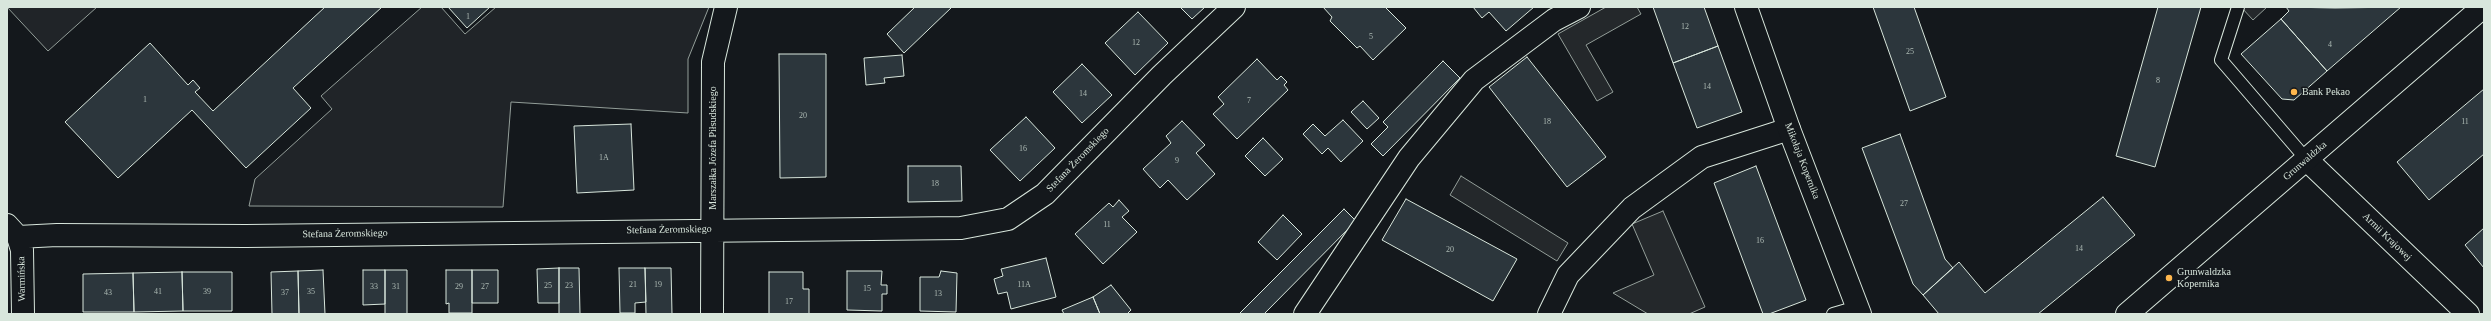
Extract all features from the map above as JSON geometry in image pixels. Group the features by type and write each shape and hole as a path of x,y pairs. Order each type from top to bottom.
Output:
{"street":[{"name":"Marszałka Józefa Piłsudskiego","path":"712,314 714,230 712,62 726,7"},
{"name":"Stefana Żeromskiego","path":"13,231 57,235 246,236 961,228 1008,219 1045,194 1162,75 1234,7"},
{"path":"1306,314 1409,158 1474,80 1554,20 1579,7"},
{"name":"Mikołaja Kopernika","path":"1746,7 1789,129 1859,311"},
{"name":"Grunwaldzka","path":"2127,314 2483,7"},
{"path":"1549,314 1568,275 1632,208 1702,157 1789,129"},
{"name":"Armii Krajowej","path":"2307,160 2468,314"},
{"name":"Warmińska","path":"13,231 22,250 23,314"}],"lane":[{"path":"2238,7 2221,60 2307,160"},
{"path":"1833,314 1859,311"}],"shaded area":[{"path":"7,7 97,7 48,51"},
{"path":"422,7 441,7 465,34 496,7 709,7 688,59 688,113 511,102 503,207 249,206 255,179 332,109 321,96"},
{"path":"1606,7 1637,7 1641,14 1586,45 1613,92 1597,101 1558,34"},
{"path":"2241,7 2267,7 2253,20"},
{"path":"1461,176 1568,243 1557,261 1450,195"},
{"path":"1663,211 1705,307 1689,314 1648,314 1613,293 1654,275 1632,224"}],"building":[{"path":"325,7 382,7 293,88 311,108 246,168 192,110 118,178 65,122 150,43 188,85 193,80 200,88 195,92 213,111"},
{"path":"448,7 490,7 467,28"},
{"path":"915,7 952,7 904,53 887,34"},
{"path":"1180,7 1205,7 1192,19"},
{"path":"1323,7 1385,7 1406,28 1373,60 1360,46 1357,48 1330,21 1332,17"},
{"path":"1473,7 1534,7 1506,31 1489,12 1482,18"},
{"path":"1653,7 1704,7 1718,46 1673,63"},
{"path":"1873,7 1914,7 1946,97 1910,111"},
{"path":"2158,7 2201,7 2155,167 2116,156"},
{"path":"2286,7 2401,7 2327,71 2281,19 2289,11"},
{"path":"1138,12 1168,43 1135,75 1105,43"},
{"path":"2281,19 2327,71 2294,100 2282,99 2241,54"},
{"path":"1718,46 1742,112 1697,128 1673,63"},
{"path":"779,54 826,54 826,177 780,178"},
{"path":"902,55 904,76 884,78 885,83 866,85 864,58"},
{"path":"1527,57 1606,157 1567,187 1489,87"},
{"path":"1257,59 1277,80 1281,76 1287,82 1284,85 1288,90 1237,139 1213,114 1224,104 1218,97"},
{"path":"1443,61 1460,78 1383,156 1371,144 1388,127 1383,122"},
{"path":"1082,64 1112,95 1082,123 1053,92"},
{"path":"2484,89 2484,154 2429,200 2397,162"},
{"path":"1363,101 1379,118 1367,129 1351,112"},
{"path":"1026,117 1055,148 1020,181 990,150"},
{"path":"1343,120 1363,141 1341,162 1328,148 1322,154 1303,134 1313,124 1325,136"},
{"path":"1182,121 1205,145 1196,153 1215,174 1187,200 1168,180 1160,188 1143,169 1171,143 1166,136"},
{"path":"631,124 634,190 577,193 574,126"},
{"path":"1900,134 1945,259 1953,268 1923,295 1913,284 1862,148"},
{"path":"1263,138 1283,159 1265,176 1245,156"},
{"path":"908,166 961,166 962,201 908,202"},
{"path":"1756,166 1806,300 1769,314 1763,314 1714,183"},
{"path":"2103,197 2135,235 2038,314 1939,314 1923,295 1959,262 1985,293"},
{"path":"1406,199 1517,259 1493,301 1382,240"},
{"path":"1119,200 1129,211 1122,217 1137,232 1103,264 1075,234 1109,203 1113,207"},
{"path":"1344,209 1356,221 1264,314 1239,314"},
{"path":"1283,215 1302,234 1277,260 1258,242"},
{"path":"2484,228 2484,268 2465,245"},
{"path":"1046,258 1056,297 1011,309 1007,292 998,294 994,279 1003,276 1001,269"},
{"path":"559,268 579,268 580,314 559,314"},
{"path":"559,268 559,303 538,303 537,269"},
{"path":"619,268 645,268 646,302 635,303 635,313 620,313"},
{"path":"645,268 671,268 672,314 646,314"},
{"path":"323,270 325,314 299,314 298,271"},
{"path":"363,270 385,270 385,304 363,305"},
{"path":"385,270 407,270 407,314 385,314"},
{"path":"446,270 472,270 472,313 449,313 449,303 446,304"},
{"path":"472,270 498,270 498,303 472,303"},
{"path":"298,271 299,314 272,314 271,272"},
{"path":"847,271 882,271 881,285 887,285 887,294 882,294 882,311 847,310"},
{"path":"941,271 957,273 956,312 920,311 920,277 939,277"},
{"path":"182,272 232,272 232,311 183,311"},
{"path":"182,272 183,311 134,312 133,273"},
{"path":"769,272 803,272 803,289 809,289 809,314 769,314"},
{"path":"133,273 134,312 83,312 83,274"},
{"path":"1111,285 1131,310 1127,314 1100,314 1093,297"},
{"path":"1093,297 1100,314 1064,314 1062,310"}],"place":[{"name":"Bank Pekao","path":"2294,92"},
{"name":"Grunwaldzka Kopernika","path":"2169,278"}]}
